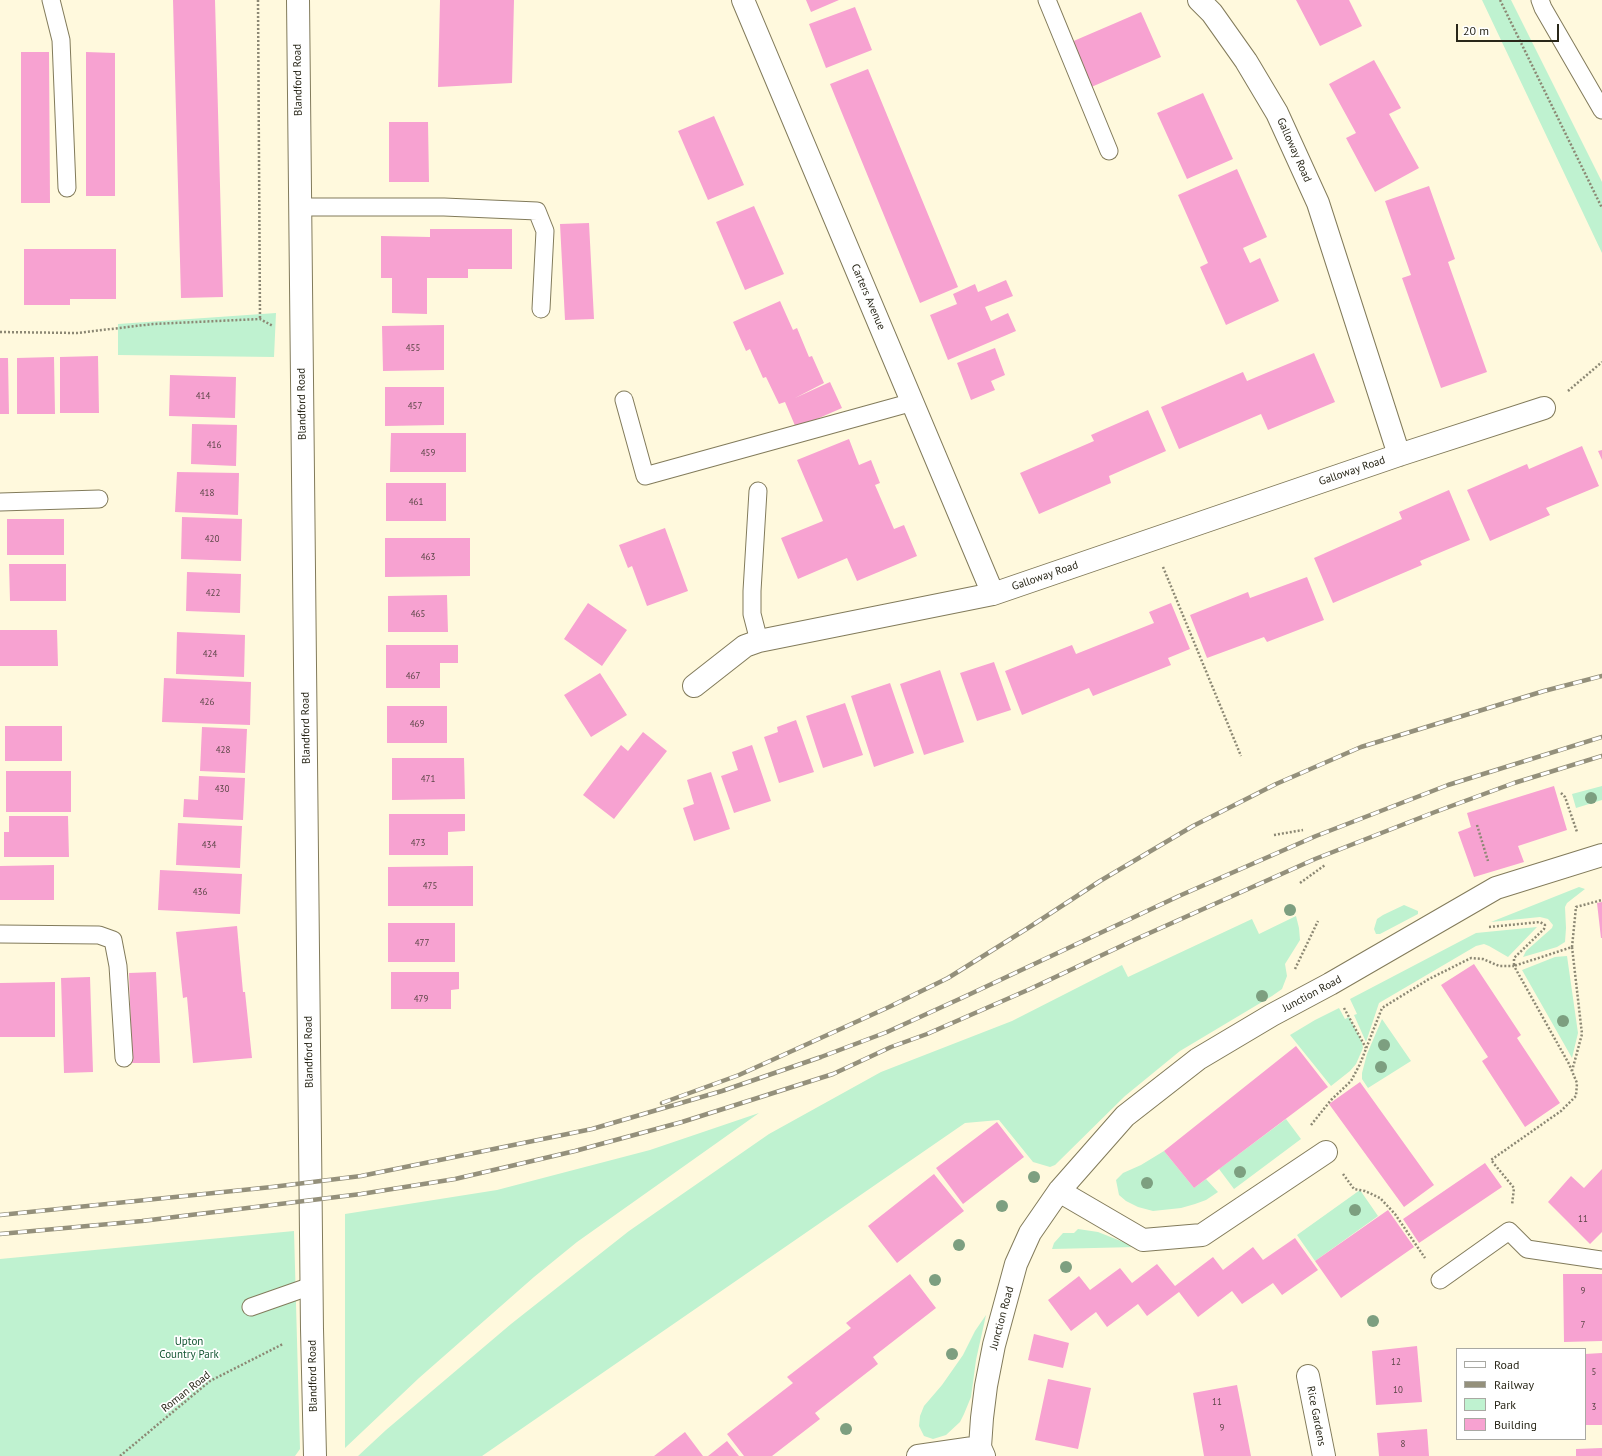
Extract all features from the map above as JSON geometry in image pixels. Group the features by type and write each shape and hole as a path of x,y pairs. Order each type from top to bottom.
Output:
{"street":[{"name":"Blandford Road","path":"298,0 312,1329 315,1456"},
{"name":"Carters Avenue","path":"743,0 993,594"},
{"name":"Galloway Road","path":"1199,0 1212,13 1246,61 1277,113 1318,203 1399,455"},
{"name":"Galloway Road","path":"694,686 745,646 759,641 993,594 1399,455 1544,408"},
{"name":"Junction Road","path":"982,1451 982,1418 987,1379 1016,1264 1030,1234 1059,1191 1125,1116 1198,1059 1272,1015 1336,981 1496,888 1596,857"},
{"path":"1059,1191 1143,1240 1202,1235 1326,1152"},
{"name":"Rice Gardens","path":"1308,1376 1324,1456"},
{"path":"918,1456 982,1451"}],"lane":[{"path":"51,0 61,40 67,188"},
{"path":"1047,0 1109,151"},
{"path":"1540,0 1542,8 1602,110"},
{"path":"300,207 444,207 537,211 545,231 541,309"},
{"path":"624,400 645,476 913,402"},
{"path":"758,491 752,614 759,641"},
{"path":"0,502 98,500"},
{"path":"0,934 99,935 113,940 118,966 124,1058"},
{"path":"1440,1280 1509,1231 1527,1249 1602,1260"},
{"path":"251,1307 312,1286"}],"path":[{"path":"258,0 260,319"},
{"path":"1500,0 1602,208"},
{"path":"0,332 77,333 153,324 260,319 301,341"},
{"path":"1544,408 1581,381 1602,362"},
{"path":"1152,540 1241,756"},
{"path":"1561,793 1565,797 1579,838 1596,857"},
{"path":"1476,825 1496,888"},
{"path":"1274,835 1303,830"},
{"path":"1300,883 1325,865"},
{"path":"1572,1072 1582,1034 1572,947 1576,907 1602,900"},
{"path":"1458,909 1473,929 1540,922 1545,925 1544,929 1514,958 1514,966 1569,1064 1577,1083 1576,1096 1561,1110 1491,1160 1514,1188 1509,1231"},
{"path":"1440,1280 1395,1214 1380,1198 1365,1191 1354,1189 1309,1128 1331,1100 1351,1081 1360,1064 1382,1008 1429,979 1471,958 1483,959 1499,966 1514,966 1572,947"},
{"path":"1359,1034 1366,1048"},
{"name":"Roman Road","path":"120,1456 210,1380 312,1329"}],"green space":[{"path":"1482,0 1511,0 1602,182 1602,253"},
{"path":"276,313 274,357 118,355 118,324"},
{"path":"1602,786 1602,800 1576,808 1572,794"},
{"path":"1579,887 1585,889 1567,903 1565,907 1565,942 1557,947 1523,957 1526,951 1552,928 1553,925 1548,919 1540,917 1491,922"},
{"path":"1404,905 1418,911 1418,914 1380,934 1376,934 1374,929 1377,919"},
{"path":"1296,916 1300,940 1285,964 1287,976 1282,989 1180,1051 1125,1096 1055,1165 1050,1167 1033,1162 999,1120 965,1123 482,1456 358,1456 386,1430 511,1324 629,1231 769,1134 881,1072 1012,1021 1122,965 1128,977 1252,919 1259,934"},
{"path":"1537,927 1508,957 1484,944 1476,946 1379,1003 1366,1042 1354,1015 1357,1014 1350,999 1476,933"},
{"path":"1567,956 1578,1033 1572,1058 1522,970 1555,957"},
{"path":"1339,1008 1345,1019 1349,1017 1362,1042 1363,1048 1356,1064 1350,1071 1331,1086 1290,1035"},
{"path":"1382,1019 1411,1061 1368,1088 1362,1079 1362,1073 1367,1054"},
{"path":"759,1113 577,1242 534,1277 419,1378 345,1448 345,1214 497,1190 650,1150"},
{"path":"1286,1119 1301,1139 1234,1189 1219,1169"},
{"path":"1164,1151 1194,1188 1206,1179 1218,1192 1206,1200 1195,1204 1181,1208 1153,1211 1138,1207 1126,1201 1119,1195 1116,1180 1123,1173 1141,1165"},
{"path":"1360,1190 1378,1216 1315,1261 1297,1235"},
{"path":"1078,1229 1098,1232 1136,1247 1052,1249 1054,1243 1063,1233 1074,1233"},
{"name":"Upton Country Park","path":"294,1231 300,1449 295,1456 0,1456 0,1259"},
{"path":"986,1315 976,1360 971,1397 960,1422 946,1435 933,1439 924,1436 919,1426 920,1416 924,1406 942,1385 963,1355 975,1331"}],"building":[{"path":"173,0 215,0 223,297 181,298"},
{"path":"440,0 514,0 512,83 438,87"},
{"path":"806,0 839,0 811,12"},
{"path":"1296,0 1349,0 1362,26 1320,46"},
{"path":"855,7 872,50 826,68 809,24"},
{"path":"1141,12 1161,57 1089,88 1069,43"},
{"path":"21,52 49,52 50,203 21,203"},
{"path":"86,52 115,53 115,196 86,196"},
{"path":"1374,60 1401,108 1389,114 1419,168 1375,192 1346,138 1356,133 1329,84"},
{"path":"868,69 958,287 920,303 830,84"},
{"path":"1203,93 1233,159 1187,179 1157,113"},
{"path":"714,116 744,185 708,200 678,131"},
{"path":"389,122 428,122 429,182 389,182"},
{"path":"1237,169 1267,237 1243,248 1250,263 1260,258 1279,301 1226,325 1200,267 1208,263 1178,195"},
{"path":"1429,186 1455,259 1448,262 1487,372 1441,388 1402,278 1411,275 1385,201"},
{"path":"754,206 784,274 745,290 716,222"},
{"path":"589,223 594,319 565,320 560,224"},
{"path":"430,229 512,229 512,269 468,269 468,278 427,278 427,314 392,313 392,278 381,278 381,236 430,237"},
{"path":"24,249 116,249 116,299 70,299 70,305 24,305"},
{"path":"1006,280 1013,296 985,307 991,321 1008,313 1016,331 948,360 930,315 957,304 953,294 975,284 978,292"},
{"path":"780,301 793,330 797,328 809,357 812,356 824,383 795,398 830,382 842,408 796,428 785,402 779,404 766,377 763,378 750,349 746,351 733,322"},
{"path":"444,325 444,370 383,371 382,326"},
{"path":"995,348 1005,375 991,381 995,390 971,400 957,363"},
{"path":"1314,353 1335,402 1268,430 1261,414 1179,449 1161,407 1243,372 1247,381"},
{"path":"98,356 99,413 60,413 60,357"},
{"path":"54,357 55,414 17,414 17,358"},
{"path":"0,358 8,358 9,414 0,414"},
{"path":"170,375 236,377 235,418 169,416"},
{"path":"385,387 444,387 444,425 385,426"},
{"path":"1148,410 1166,451 1109,476 1111,483 1039,514 1020,473 1094,441 1091,435"},
{"path":"192,424 237,425 236,466 191,464"},
{"path":"391,433 466,433 466,472 390,472"},
{"path":"849,439 859,465 871,460 880,483 875,485 894,529 904,525 917,556 857,581 847,558 798,579 781,538 823,521 797,460"},
{"path":"1582,446 1599,486 1546,508 1550,515 1490,541 1467,490 1527,464 1529,469"},
{"path":"1602,450 1602,460 1598,451"},
{"path":"177,472 239,473 238,515 175,512"},
{"path":"386,483 446,483 446,521 386,521"},
{"path":"1449,490 1470,540 1420,561 1422,565 1333,603 1314,558 1402,519 1399,512"},
{"path":"182,517 242,519 241,561 181,559"},
{"path":"7,519 64,519 64,555 7,555"},
{"path":"665,528 688,591 647,606 632,566 628,568 619,545"},
{"path":"385,538 470,538 470,576 385,577"},
{"path":"9,564 66,564 66,601 10,601"},
{"path":"187,572 241,574 240,613 186,611"},
{"path":"1307,577 1324,620 1267,642 1264,637 1207,658 1190,615 1248,592 1250,598"},
{"path":"447,595 448,632 388,632 388,596"},
{"path":"588,603 627,630 602,666 564,639"},
{"path":"1171,603 1190,649 1168,658 1171,665 1093,696 1089,688 1022,715 1005,671 1072,645 1076,654 1154,623 1149,612"},
{"path":"0,630 57,630 58,666 0,666"},
{"path":"177,632 245,635 244,677 176,674"},
{"path":"386,645 458,645 458,663 440,663 440,688 386,688"},
{"path":"994,662 1011,710 977,721 960,673"},
{"path":"940,670 964,742 924,755 900,684"},
{"path":"600,673 627,715 591,737 564,695"},
{"path":"164,678 251,682 250,725 162,722"},
{"path":"890,683 914,753 874,767 851,696"},
{"path":"845,703 863,755 823,768 806,716"},
{"path":"387,706 447,706 447,743 387,743"},
{"path":"796,720 814,772 779,783 764,737 778,732 777,727"},
{"path":"5,726 62,726 62,761 5,761"},
{"path":"202,727 247,729 245,773 200,771"},
{"path":"643,732 667,751 614,819 583,795 621,745 628,751"},
{"path":"752,745 771,801 734,813 721,776 738,770 732,752"},
{"path":"392,758 464,758 465,799 392,800"},
{"path":"6,771 71,771 71,812 6,812"},
{"path":"711,772 730,829 694,841 683,808 694,804 687,780"},
{"path":"199,776 245,778 243,820 183,817 184,799 198,800"},
{"path":"1554,786 1567,830 1518,846 1524,862 1474,877 1458,832 1471,827 1467,813"},
{"path":"389,814 465,814 465,831 448,832 448,855 389,855"},
{"path":"9,816 68,816 69,857 4,857 4,832 9,832"},
{"path":"178,823 242,826 240,868 176,865"},
{"path":"54,865 54,900 0,900 0,866"},
{"path":"473,866 473,906 388,906 388,867"},
{"path":"160,870 242,874 240,914 158,910"},
{"path":"1602,902 1602,938 1601,938 1597,903"},
{"path":"388,923 455,923 455,962 388,962"},
{"path":"237,926 243,992 245,992 252,1058 193,1063 187,997 183,998 176,932"},
{"path":"1474,964 1521,1035 1517,1038 1560,1103 1525,1127 1482,1061 1488,1057 1441,985"},
{"path":"156,972 160,1063 132,1063 129,973"},
{"path":"391,972 459,972 459,989 451,990 451,1009 391,1009"},
{"path":"90,977 93,1072 64,1073 61,978"},
{"path":"55,982 55,1037 0,1037 0,983"},
{"path":"1296,1046 1328,1087 1194,1188 1164,1151"},
{"path":"1360,1082 1434,1185 1404,1207 1329,1104"},
{"path":"997,1122 1024,1157 963,1204 936,1168"},
{"path":"1485,1163 1502,1187 1419,1243 1403,1219"},
{"path":"1602,1169 1602,1232 1590,1244 1548,1202 1571,1176 1584,1188"},
{"path":"934,1174 964,1211 897,1263 868,1226"},
{"path":"1388,1210 1414,1247 1341,1298 1315,1261"},
{"path":"1295,1238 1318,1270 1282,1295 1273,1283 1242,1304 1232,1291 1198,1317 1179,1292 1147,1316 1138,1304 1107,1327 1096,1312 1071,1331 1048,1300 1079,1276 1090,1290 1120,1268 1132,1283 1157,1264 1175,1286 1213,1257 1223,1270 1253,1247 1263,1260"},
{"path":"910,1274 936,1308 873,1357 878,1364 815,1413 820,1419 772,1456 744,1456 727,1434 793,1383 787,1377 851,1328 846,1323"},
{"path":"1563,1274 1602,1274 1602,1341 1564,1342"},
{"path":"1034,1334 1069,1343 1063,1368 1028,1360"},
{"path":"1417,1346 1422,1402 1376,1405 1372,1351"},
{"path":"1602,1353 1602,1425 1586,1425 1586,1354"},
{"path":"1048,1379 1091,1388 1078,1449 1035,1440"},
{"path":"1237,1385 1251,1456 1204,1456 1193,1393"},
{"path":"1427,1429 1429,1456 1379,1456 1377,1433"},
{"path":"685,1432 703,1456 654,1456"},
{"path":"727,1441 739,1456 708,1456"},
{"path":"1602,1448 1602,1456 1576,1456 1576,1449"}],"railway":[{"path":"662,1103 739,1075 889,1007 948,978 1100,881 1193,826 1276,784 1361,747 1544,691 1602,676"},
{"path":"0,1215 272,1187 361,1176 592,1129 722,1091 821,1057 887,1032 1179,896 1316,836 1448,785 1602,737"},
{"path":"0,1234 142,1221 361,1194 455,1179 575,1151 682,1122 833,1074 891,1047 927,1034 1030,989 1134,940 1315,859 1514,783 1602,756"}]}
